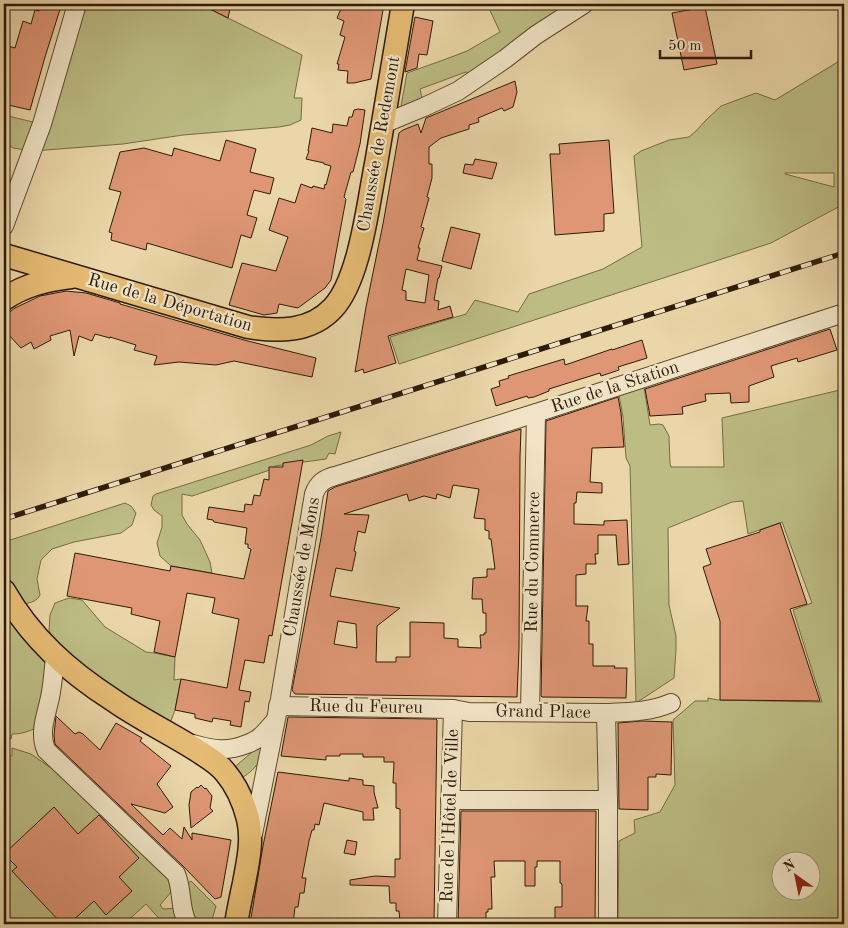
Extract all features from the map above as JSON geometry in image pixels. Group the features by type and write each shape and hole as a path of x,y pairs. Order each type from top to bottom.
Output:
{"main road":[{"name":"Chaussée de Redemont","path":"348,282 363,234 403,4"},
{"name":"Rue de la Déportation","path":"4,255 248,327 276,330 303,327 324,316 341,297 348,282"},
{"path":"4,298 23,288 50,279 78,276"},
{"name":"Chaussée de Mons","path":"4,591 17,613 55,656 114,702 181,740 210,759 228,776 242,801 248,821 250,840 249,859 236,924"}],"street":[{"path":"4,226 42,124 77,4"},
{"path":"383,124 458,91 584,4"},
{"name":"Rue de la Station","path":"386,460 844,313"},
{"name":"Rue du Commerce","path":"530,712 536,413"},
{"name":"Chaussée de Mons","path":"249,859 316,488 328,478 386,460"},
{"path":"55,656 51,693 42,741 46,750 176,874 179,882 183,912 188,924"},
{"path":"606,713 636,712 671,703"},
{"name":"Grand Place","path":"453,708 469,712 606,713 608,924"},
{"name":"Rue du Feureu","path":"276,713 453,708"},
{"name":"Rue de l'Hôtel de Ville","path":"447,924 453,708"},
{"name":"Chaussée de Mons","path":"228,776 227,763 262,736 276,713"},
{"name":"Chaussée de Mons","path":"181,740 209,749 229,750 262,736"},
{"path":"228,776 238,783 246,784 258,774 268,757"},
{"path":"450,800 608,800"}],"green space":[{"path":"77,4 200,4 302,55 294,98 302,98 301,120 279,127 183,135 123,144 33,151 13,148 4,142 4,115 41,124"},
{"path":"487,4 584,4 479,77 466,72 420,89 424,107 399,117 407,73 467,51 500,32"},
{"path":"844,55 844,204 771,243 399,364 390,337 466,314 475,300 518,312 529,294 603,269 642,247 634,156 641,151 669,140 689,137 721,106 756,93 775,100 841,60","holes":["785,173 834,173 834,187 785,174"]},
{"path":"641,385 644,387 650,425 663,425 669,436 671,467 724,467 722,418 844,389 844,924 618,924 619,841 635,833 634,820 660,812 675,785 673,720 695,701 708,701 708,698 718,700 822,702 793,610 812,603 782,522 748,534 743,501 732,502 668,528 669,605 676,636 674,678 636,703 630,466 626,458 623,417 619,395"},
{"path":"341,432 335,454 329,453 326,459 275,466 267,471 192,496 182,494 182,515 200,540 210,562 212,573 171,566 160,556 157,543 162,527 162,516 151,505 153,496 311,445"},
{"path":"125,503 131,506 136,513 132,525 121,533 74,542 52,549 41,560 37,579 40,595 36,600 25,604 55,656 36,728 12,734 11,739 4,737 4,542"},
{"path":"69,598 82,600 105,627 146,652 175,657 174,680 181,679 175,710 167,732 57,649 49,630 50,615 55,603"},
{"path":"265,741 258,764 249,773 240,778 234,771 237,765"},
{"path":"12,748 31,754 51,768 58,761 172,871 172,891 160,905 163,909 179,908 188,924 164,924 146,904 124,924 4,924 4,756 12,756"},
{"path":"191,881 216,906 212,920 206,924 196,924 188,905 188,883"}],"building":[{"path":"41,4 61,6 30,110 4,104 4,45 15,48 23,21 31,24 35,10 39,11"},
{"path":"200,4 231,4 228,18"},
{"path":"343,4 384,4 371,79 347,83 348,71 338,70 339,64 337,64 345,37 340,35 344,21 337,18"},
{"path":"705,7 717,64 684,70 672,13"},
{"path":"415,17 433,21 427,55 419,54 417,68 405,72"},
{"path":"515,81 517,92 513,107 504,111 502,108 478,118 479,122 469,125 469,129 441,138 429,147 429,164 432,164 432,178 421,227 424,228 418,248 420,248 417,260 442,266 434,300 439,301 438,310 450,306 453,317 388,336 396,363 364,373 363,369 355,372 399,133 418,124 421,133 426,118","holes":["406,269 429,275 425,303 406,300 406,291 402,290"]},
{"path":"354,110 365,110 360,144 344,197 346,199 331,280 325,288 298,308 279,304 277,313 264,315 229,305 242,263 276,271 288,237 269,230 279,198 295,203 301,184 312,188 313,186 324,189 326,185 331,166 306,159 312,128 332,133 333,124 347,126 349,117 352,117"},
{"path":"226,140 256,149 250,172 274,178 270,194 254,190 247,215 257,218 251,238 241,235 232,268 147,243 146,250 111,240 112,233 109,232 121,192 109,189 120,152 144,148 172,156 174,148 220,161"},
{"path":"609,140 614,213 604,214 604,231 555,235 550,154 560,154 559,144"},
{"path":"475,159 497,163 492,179 463,173 465,164 473,165"},
{"path":"451,227 480,234 471,269 442,261"},
{"path":"66,291 86,293 244,340 316,358 312,377 234,361 216,365 179,362 154,365 157,356 134,350 136,345 95,334 92,341 79,336 74,356 70,330 50,336 51,340 34,349 31,342 21,348 4,330 4,316 15,308 40,296"},
{"path":"830,329 837,350 798,362 797,358 771,366 774,377 749,386 749,402 731,403 730,393 705,394 706,401 682,407 683,414 650,416 645,389"},
{"path":"642,340 647,358 618,367 619,370 601,376 600,373 549,389 549,391 534,397 528,398 527,396 496,406 491,389 500,386 499,381 509,378 508,376 564,359 565,365"},
{"path":"618,397 624,447 592,448 590,482 602,483 602,493 577,492 576,503 574,503 574,524 604,525 604,521 627,520 629,564 618,565 616,535 598,535 598,554 595,554 596,564 586,564 586,574 576,575 576,606 588,606 586,621 589,621 589,644 593,644 593,666 627,668 626,698 542,697 546,421"},
{"path":"521,429 517,697 295,694 292,690 328,491 335,487","holes":["453,485 479,489 474,518 485,519 485,530 489,531 489,539 491,539 495,569 487,569 487,577 473,578 472,599 482,599 483,613 486,613 486,633 480,635 481,648 458,647 458,639 444,638 444,623 410,622 410,657 396,657 396,662 376,662 377,626 400,608 330,596 336,568 352,571 358,531 365,533 369,515 344,514 407,494 409,501 424,496 436,499 437,494 450,498","338,621 356,624 357,648 334,644"]},
{"path":"303,460 272,636 269,635 264,663 245,660 239,690 251,692 249,702 245,701 241,727 230,725 231,721 213,718 212,722 195,718 195,714 175,710 181,679 227,688 239,619 212,613 215,598 187,593 175,657 154,652 160,621 131,614 132,608 67,596 75,553 170,571 171,566 244,579 251,549 248,548 248,544 245,544 247,528 207,519 209,507 244,512 245,504 252,505 254,495 260,496 264,479 269,480 269,467 283,467 283,463"},
{"path":"780,523 807,604 790,609 820,701 720,700 720,621 703,567 711,564 706,549 760,532 760,530"},
{"path":"56,716 75,734 79,732 83,734 100,750 116,723 142,738 140,741 171,766 157,784 173,807 165,813 131,804 163,835 170,828 182,839 184,827 192,840 192,833 231,840 221,897 215,899 55,744"},
{"path":"288,717 437,720 434,924 409,924 409,921 400,922 399,911 396,911 396,903 390,903 389,886 350,885 350,880 375,876 395,877 395,859 400,859 400,809 396,808 396,783 393,783 394,762 384,762 384,757 363,757 363,754 326,756 326,760 281,756"},
{"path":"642,721 672,722 671,775 656,774 656,777 648,777 648,810 619,809 618,723"},
{"path":"278,772 349,781 349,778 363,780 363,785 374,786 378,808 373,808 374,820 363,820 363,812 324,803 319,825 315,824 309,841 302,878 306,878 304,893 300,893 298,907 295,907 293,924 250,924 263,846"},
{"path":"201,785 212,796 210,808 213,811 191,828 189,805 191,792"},
{"path":"54,807 78,834 99,815 139,858 119,877 132,891 106,915 94,901 69,924 62,924 12,871 17,867 4,854"},
{"path":"461,811 596,811 595,924 555,924 555,907 562,907 560,861 537,861 537,867 535,867 535,886 525,886 525,861 494,861 495,877 491,877 492,909 488,909 488,912 486,912 486,922 458,924"},
{"path":"347,840 357,842 355,855 344,853"}],"railway":[{"path":"4,519 844,253"}]}
